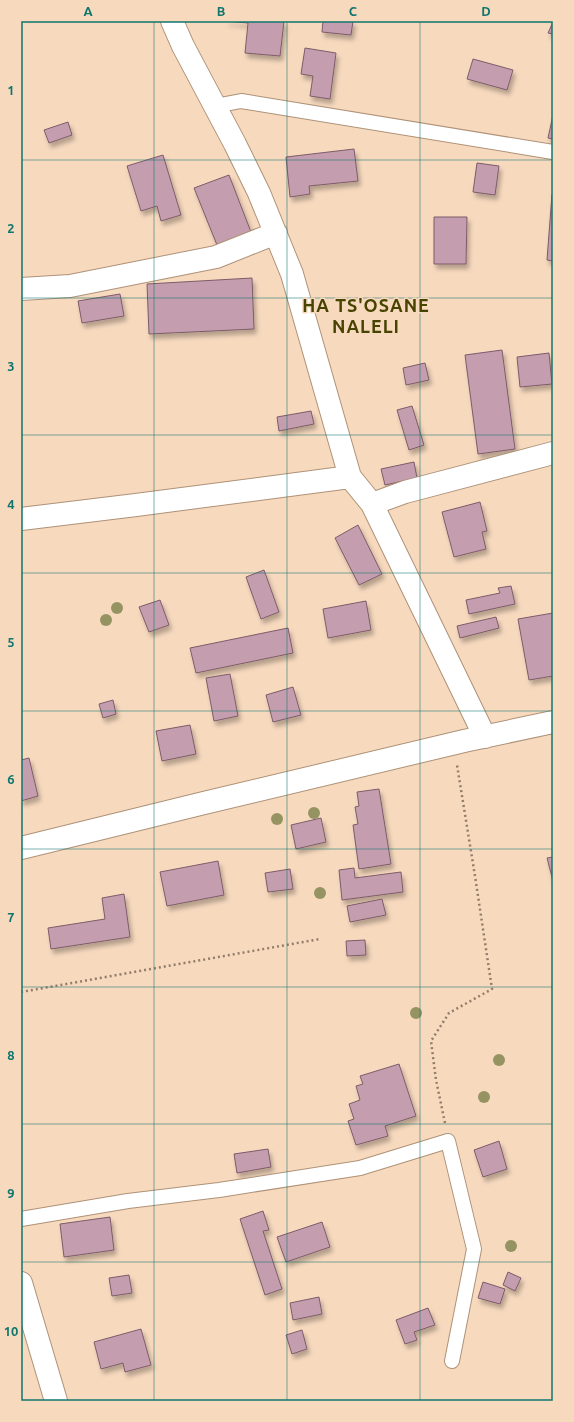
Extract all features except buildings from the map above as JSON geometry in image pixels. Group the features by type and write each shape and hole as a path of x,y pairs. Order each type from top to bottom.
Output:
{"street":[{"path":"172,21 183,46 259,193 276,233 292,274 350,477 372,504 485,737"},
{"path":"21,289 70,286 216,257 276,233"},
{"path":"372,504 405,492 553,453"},
{"path":"21,518 136,505 350,477"},
{"path":"21,848 453,744 553,722"},
{"path":"21,1283 56,1401"}],"lane":[{"path":"215,106 241,100 553,152"},
{"path":"21,1219 128,1201 219,1190 360,1168 448,1141 474,1248 452,1361"}],"path":[{"path":"448,1141 436,1080 431,1041 449,1012 492,989 453,744"},
{"path":"21,992 320,939"}],"district":[{"name":"HA TS'OSANE NALELI","path":"366,315"}]}
